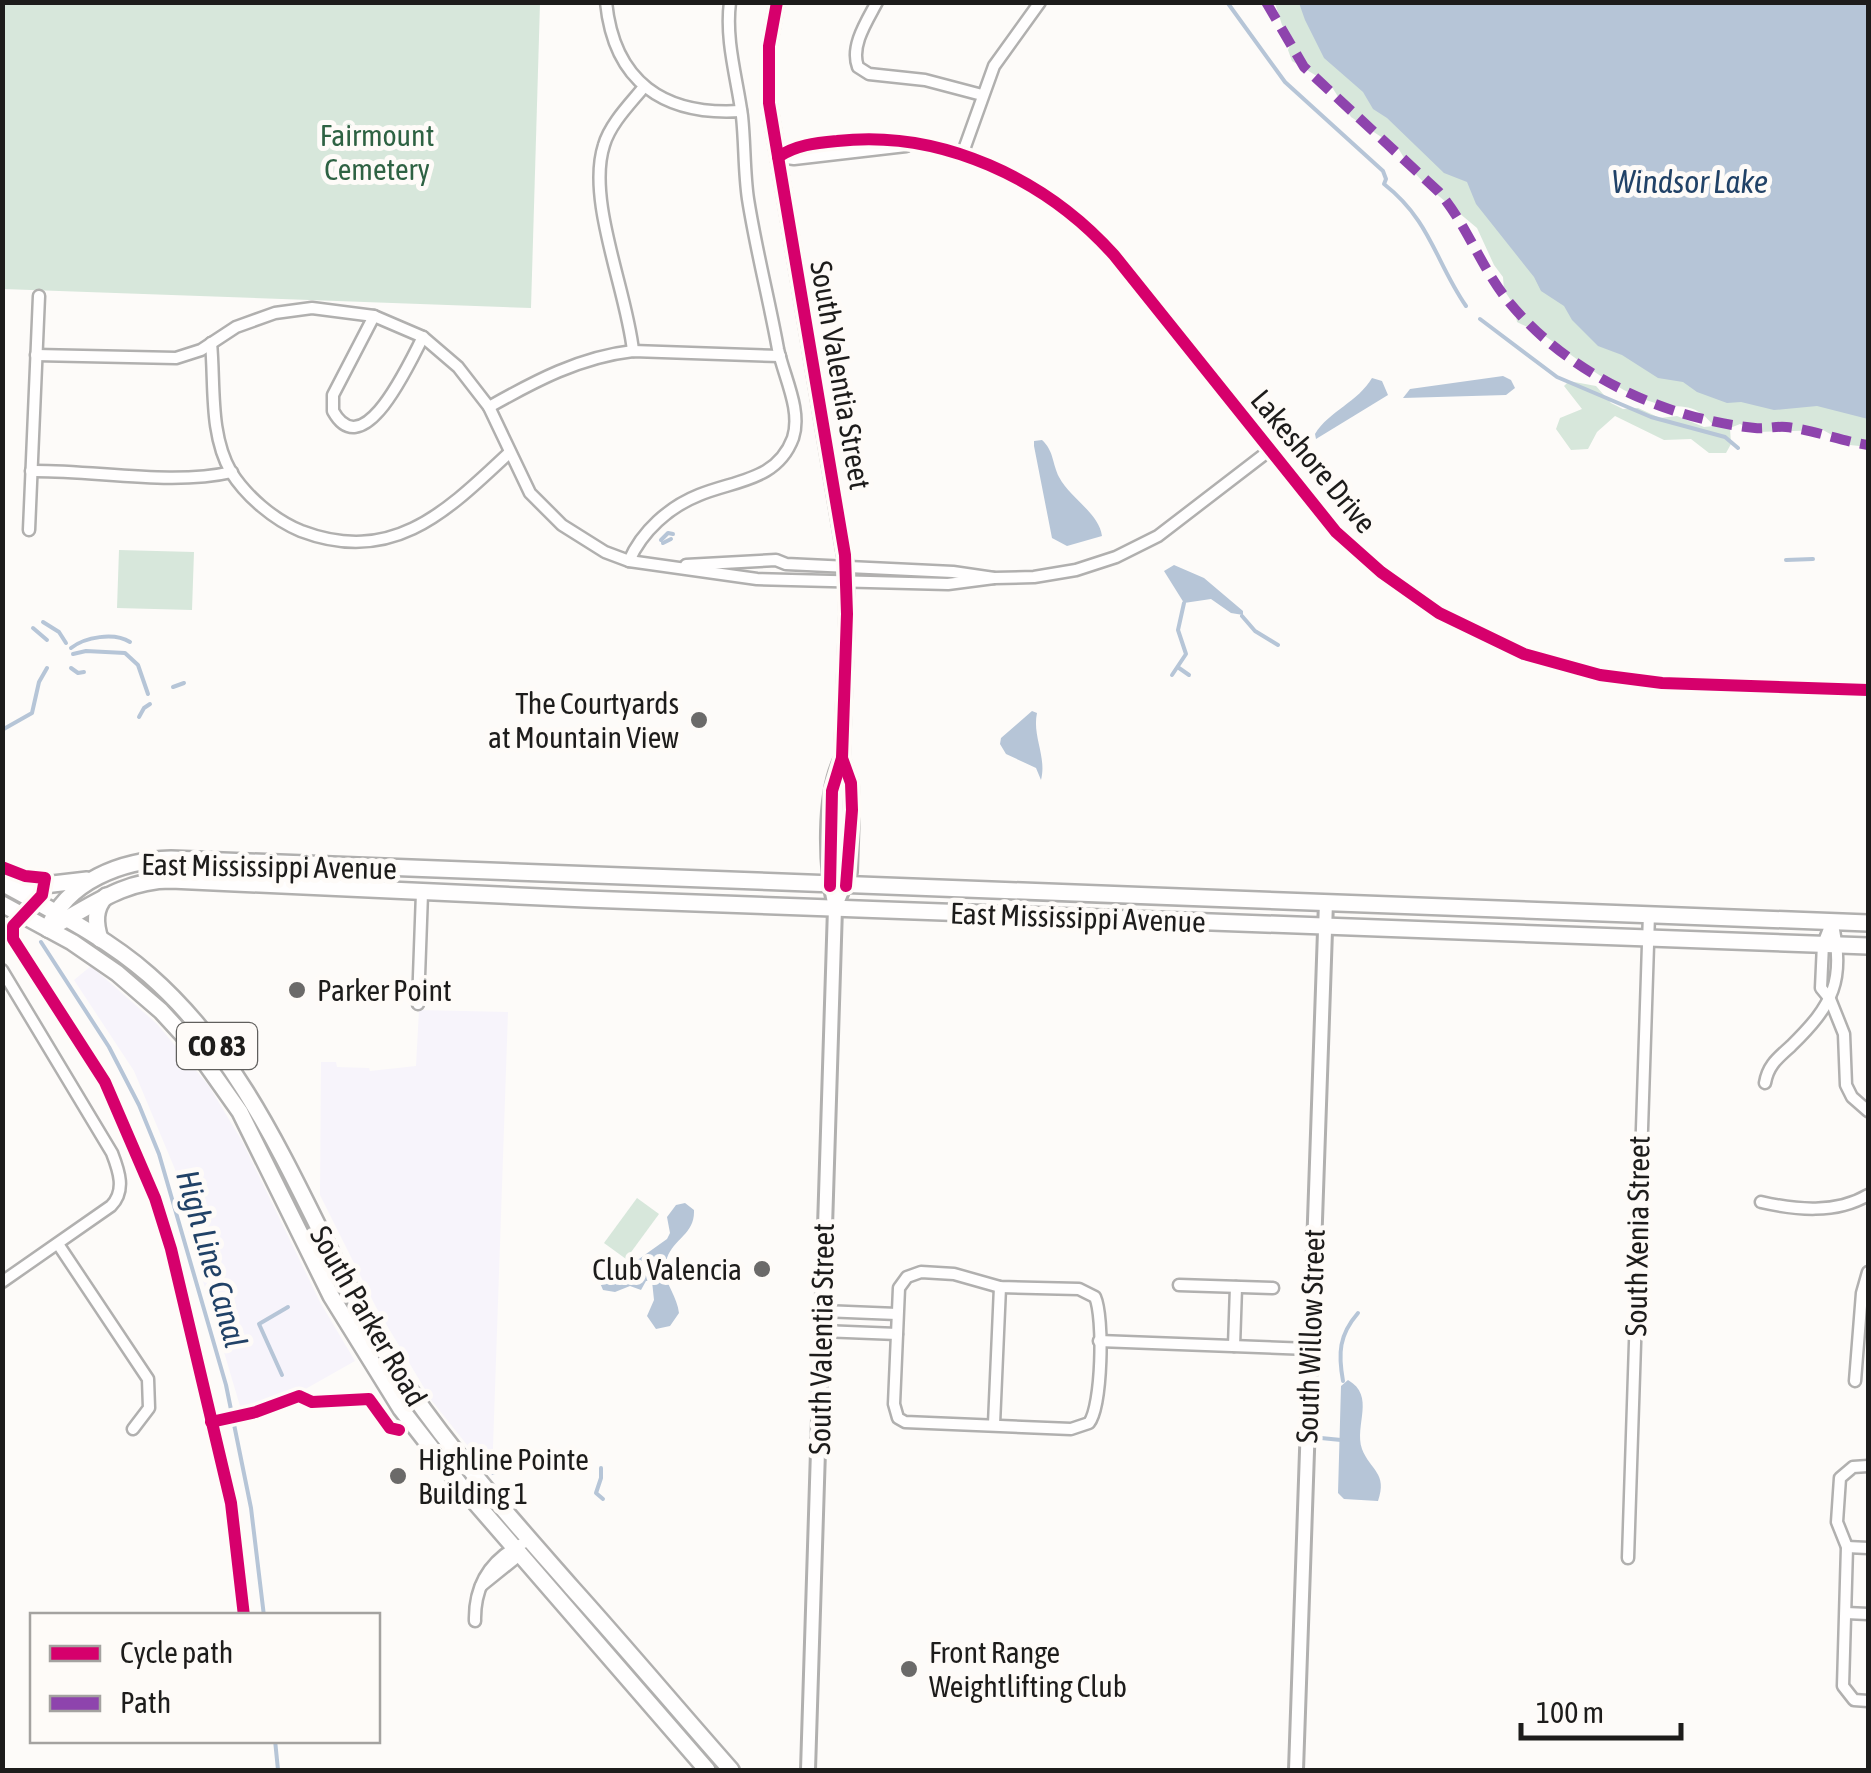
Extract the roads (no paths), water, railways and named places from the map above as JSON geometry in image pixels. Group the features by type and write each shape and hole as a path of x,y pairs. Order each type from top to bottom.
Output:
{"main road":[{"name":"East Mississippi Avenue","path":"61,916 70,894 96,879 128,864 171,859 1868,923"},
{"path":"2,882 44,885 96,879"},
{"name":"East Mississippi Avenue","path":"48,928 61,916 106,896 135,884 160,880 1868,946"},
{"name":"South Parker Road","path":"2,882 100,939 164,988 198,1024 237,1073 265,1120 345,1285 382,1349 432,1422 731,1770"},
{"path":"100,939 96,920 106,896"},
{"name":"South Parker Road","path":"2,904 86,951 134,986 210,1068 244,1120 323,1281 362,1349 423,1438 707,1770"}],"street":[{"path":"606,2 616,46 644,88 682,107 741,112"},
{"path":"629,561 641,538 674,508 702,494 764,474 784,456 794,432 795,413 750,206 741,112 728,36 730,2"},
{"name":"South Valentia Street","path":"777,2 768,78 778,157 841,519 846,574 842,758 833,785 838,886"},
{"path":"877,2 854,54 858,67 869,74 926,80 982,95"},
{"path":"962,156 982,95 1003,51 1040,3"},
{"path":"633,351 624,292 604,217 600,168 605,140 644,88"},
{"name":"Lakeshore Drive","path":"778,157 794,159 913,145 962,156 1027,183 1090,229 1330,525 1372,566 1439,614 1512,650 1569,668 1629,680 1868,690"},
{"path":"28,530 39,296"},
{"path":"36,355 176,358 244,324 285,311 328,308 374,316 423,337 467,376 489,406 527,489 562,525 595,547 629,561 756,579 846,574"},
{"path":"374,316 334,395 333,412 344,423 360,426 375,418 423,337"},
{"path":"211,343 216,423 232,472 262,506 291,527 330,540 366,542 402,534 431,520 510,453"},
{"path":"489,406 570,366 612,353 780,356"},
{"path":"660,565 765,560 846,574 956,584 1064,572 1128,552 1172,527 1270,450"},
{"path":"31,471 182,478 232,472"},
{"name":"South Valentia Street","path":"808,1770 835,908 852,810 851,783 842,758"},
{"path":"418,1004 422,893"},
{"name":"South Willow Street","path":"1296,1770 1326,902"},
{"name":"South Xenia Street","path":"1628,1558 1649,914"},
{"path":"1832,921 1821,988 1830,999 1844,1034 1846,1084 1868,1111"},
{"path":"2,970 112,1153 120,1182 117,1200 111,1206 2,1282"},
{"path":"1765,1083 1768,1068 1801,1036 1830,999"},
{"path":"1760,1202 1816,1209 1848,1204 1868,1195"},
{"path":"58,1244 148,1378 149,1408 133,1429"},
{"path":"921,1272 954,1274 1000,1287 1080,1289 1095,1296 1100,1311 1096,1408 1089,1423 1071,1429 905,1422 898,1418 894,1404 898,1288 907,1276 921,1272"},
{"path":"1855,1381 1860,1311 1868,1272"},
{"path":"1180,1285 1273,1288"},
{"path":"994,1424 1000,1287"},
{"path":"1234,1346 1236,1287"},
{"path":"823,1311 898,1314"},
{"path":"822,1330 897,1334"},
{"path":"1099,1341 1310,1348"},
{"path":"1868,1466 1853,1467 1840,1478 1837,1522 1847,1547 1842,1686 1854,1700 1868,1701"},
{"path":"475,1621 476,1600 486,1572 530,1540"},
{"path":"1847,1547 1868,1548"},
{"path":"1846,1614 1868,1614"}],"water":[{"name":"Windsor Lake","path":"1299,3 1868,3 1868,419 1817,406 1774,410 1741,402 1727,403 1683,382 1658,378 1622,355 1598,346 1564,306 1541,291 1476,204 1467,182 1444,173 1324,58"},
{"path":"1503,376 1515,388 1506,395 1403,398 1410,389"},
{"path":"1372,378 1382,381 1388,395 1316,439 1321,426"},
{"path":"1042,440 1059,477 1096,520 1102,536 1067,546 1052,538 1034,446 1034,441"},
{"path":"1174,565 1204,578 1243,615 1231,613 1211,599 1184,603 1164,571"},
{"path":"1032,711 1037,713 1041,780 1036,768 1006,754 1000,744 1001,738"},
{"path":"685,1203 694,1210 691,1225 670,1251 665,1266 679,1313 670,1326 656,1329 647,1316 654,1300 652,1281 646,1281 641,1290 630,1286 615,1292 603,1290 600,1283 667,1239 667,1217 676,1205"},
{"path":"1348,1380 1361,1394 1360,1440 1381,1484 1378,1501 1344,1499 1338,1493 1341,1386"}],"waterway":[{"path":"1227,2 1285,82 1383,171 1384,184 1412,212 1466,306"},
{"path":"1480,319 1557,377 1651,417 1725,437 1738,448"},
{"path":"661,540 668,533 673,534"},
{"path":"663,543 671,539"},
{"path":"1786,560 1813,559"},
{"path":"1172,675 1186,654 1178,630 1184,603"},
{"path":"1242,616 1255,631 1278,645"},
{"path":"43,622 59,632 66,643"},
{"path":"33,628 47,640"},
{"path":"71,648 100,637 130,642"},
{"path":"73,654 125,653 138,665 148,694"},
{"path":"2,730 32,713 39,682 47,668"},
{"path":"71,668 84,672"},
{"path":"1179,668 1189,675"},
{"path":"173,687 184,683"},
{"path":"139,717 150,704"},
{"name":"High Line Canal","path":"41,942 109,1047 159,1154 226,1385 251,1508 264,1613"},
{"path":"282,1375 259,1324 288,1307"},
{"path":"1343,1381 1342,1345 1358,1313"},
{"path":"1321,1438 1341,1440"},
{"path":"514,1467 535,1456 568,1454"},
{"path":"493,1473 509,1468"},
{"path":"601,1468 596,1493 603,1499"},
{"name":"High Line Canal","path":"275,1743 278,1770"}],"place":[{"name":"The Courtyards at Mountain View","path":"699,720"},
{"name":"Parker Point","path":"297,990"},
{"name":"Club Valencia","path":"762,1269"},
{"name":"Highline Pointe Building 1","path":"398,1476"},
{"name":"Front Range Weightlifting Club","path":"909,1669"}],"park label":[{"name":"Fairmount Cemetery","path":"377,152"}]}
